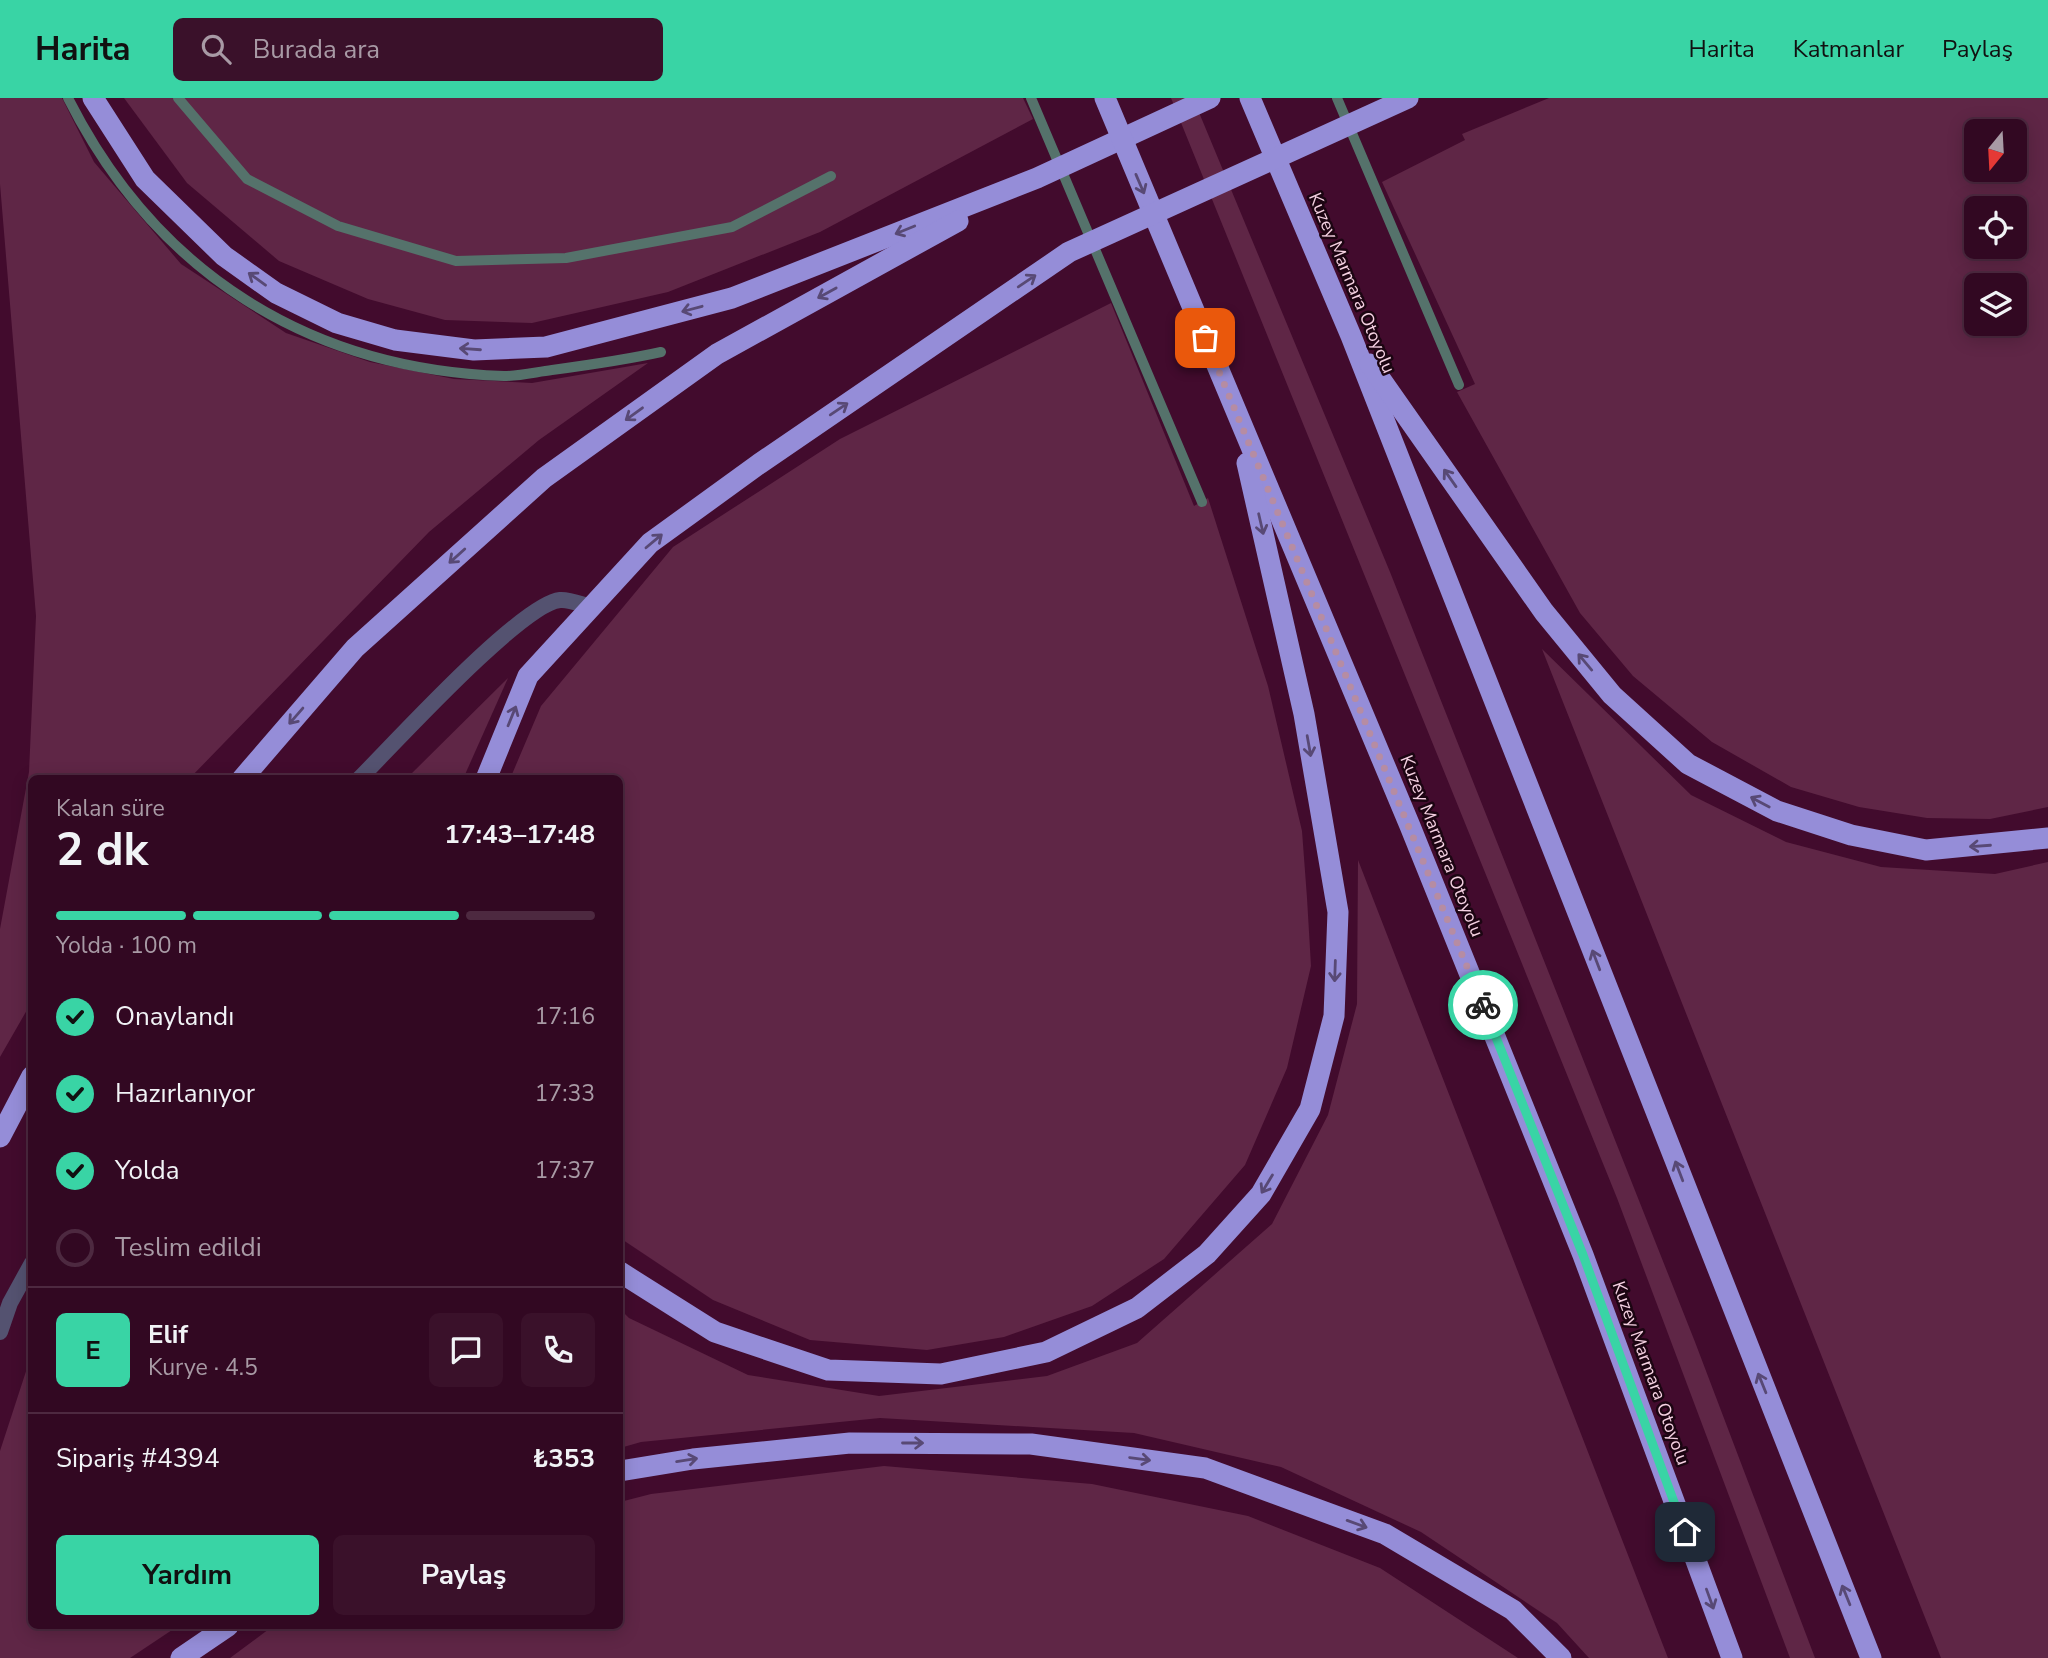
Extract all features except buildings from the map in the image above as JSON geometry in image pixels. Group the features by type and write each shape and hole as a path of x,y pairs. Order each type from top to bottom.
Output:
{"highway":[{"path":"93,98 145,179 224,256 276,293 337,323 383,337 474,351 547,347 732,298 1037,178 1210,98"},
{"name":"Kuzey Marmara Otoyolu","path":"1105,98 1410,826 1583,1255 1732,1658"},
{"name":"Kuzey Marmara Otoyolu","path":"1250,98 1351,336 1871,1658"},
{"path":"488,775 528,676 650,543 759,464 1069,252 1408,98"},
{"path":"1386,108 1416,98"},
{"path":"245,775 355,648 544,478 717,354 1037,178"},
{"path":"1351,336 1544,612 1612,695 1688,764 1777,811 1864,837 1926,850 2048,838"},
{"path":"623,1274 715,1332 828,1370 942,1374 1046,1352 1137,1308 1207,1254 1261,1194 1310,1109 1334,1016 1338,912 1304,714 1235,410"},
{"path":"0,1137 28,1084"},
{"path":"623,1471 693,1459 850,1443 1031,1444 1205,1468 1385,1534 1513,1610 1561,1658"},
{"path":"181,1658 224,1629"}],"lane":[{"path":"363,775 439,697 526,615 560,600 592,607"},
{"path":"0,1332 10,1303 28,1270"}],"shaded area":[{"path":"0,98 62,98 94,162 181,264 286,333 370,362 454,379 532,383 648,363 539,440 429,532 193,775 28,775 36,616 0,184"},
{"path":"124,98 1023,98 1033,119 820,232 668,292 532,323 445,320 368,299 279,261 187,183"},
{"path":"1171,98 1193,98 1390,572 1695,1342 1815,1658 1790,1658 1617,1198"},
{"path":"1549,98 2048,98 2048,807 1990,819 1927,818 1859,807 1791,787 1712,742 1633,676 1580,613 1457,392 1475,384 1382,182 1465,140 1462,134"},
{"path":"1111,303 1194,506 1208,498 1268,686 1302,831 1311,966 1287,1068 1245,1165 1164,1259 1092,1306 1004,1337 927,1350 810,1340 713,1300 623,1240 623,775 512,775 541,706 673,547 840,439"},
{"path":"1542,649 1691,795 1786,842 1881,867 1995,874 2048,862 2048,1658 1941,1658"},
{"path":"508,678 465,775 410,775"},
{"path":"28,777 28,1008 0,1057 0,929"},
{"path":"1358,860 1668,1658 1589,1658 1557,1623 1421,1532 1281,1467 1134,1433 880,1418 641,1442 623,1447 623,1312 629,1318 748,1375 879,1396 1047,1376 1137,1343 1272,1224 1328,1115 1357,1004"},
{"path":"28,1365 28,1629 174,1629 130,1658 0,1658 0,1451"},
{"path":"884,1466 1092,1484 1248,1516 1380,1568 1518,1658 230,1658 269,1629 623,1629 623,1501 651,1494"}],"waterway":[{"path":"68,98 104,160 146,214 193,261 246,300 304,331 366,354 433,369 504,376 661,352"},
{"path":"178,98 247,179 338,226 456,261 566,258 732,227 831,176"},
{"path":"1031,98 1202,502"},
{"path":"1337,98 1459,385"}],"way so far":[{"path":"1205,338 1483,1005"}],"route":[{"path":"1483,1005 1583,1255 1685,1532"}]}
